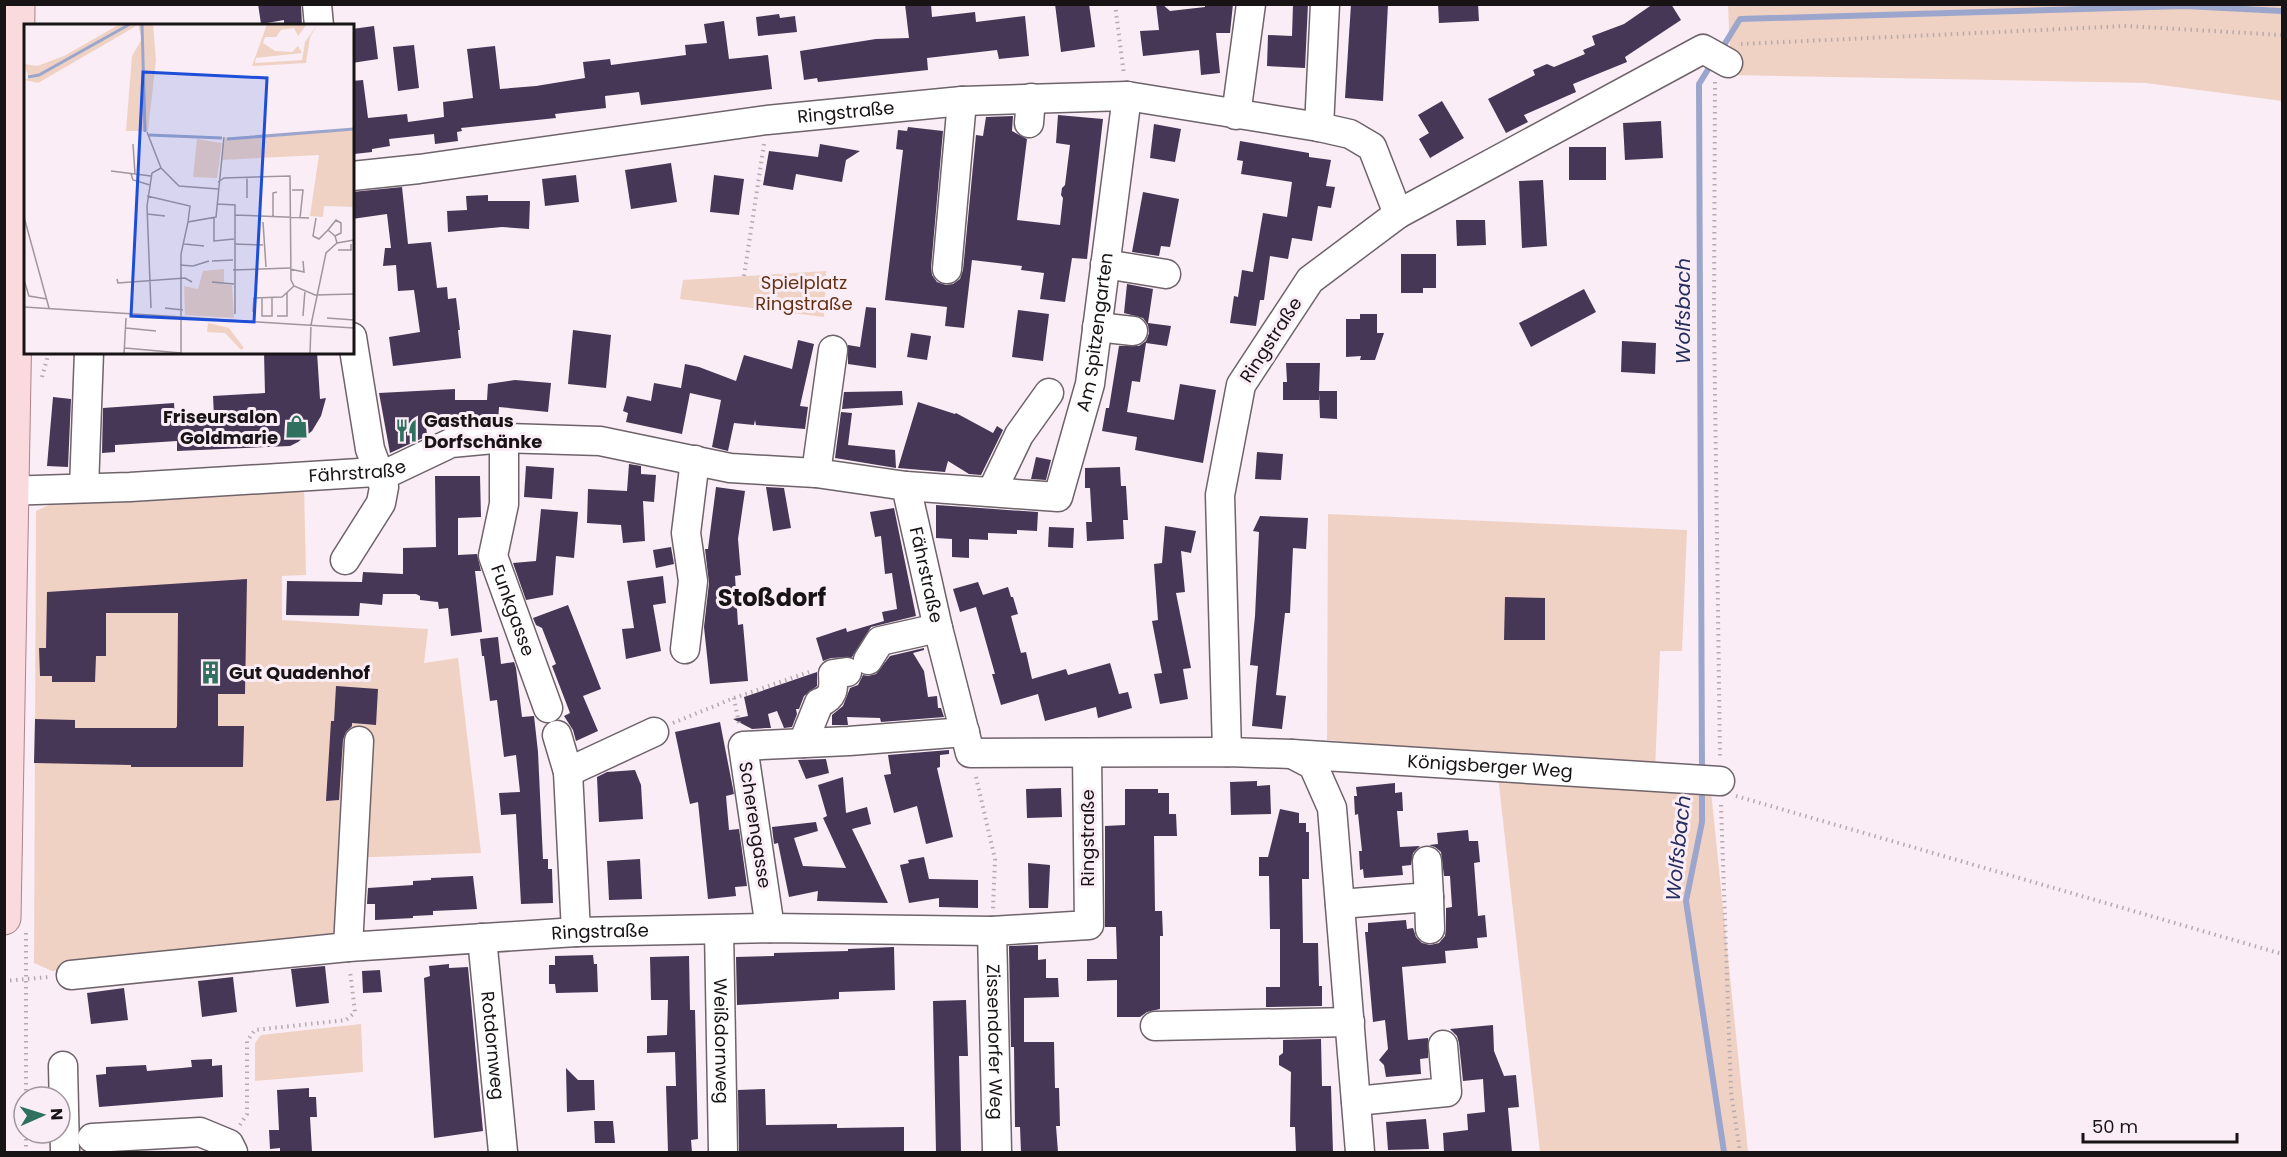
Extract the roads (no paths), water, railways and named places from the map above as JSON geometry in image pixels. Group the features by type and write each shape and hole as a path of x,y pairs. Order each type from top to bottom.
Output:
{"main road":[{"path":"4,918 8,490 18,4"}],"street":[{"path":"317,4 319,24"},
{"path":"1236,115 1251,4"},
{"path":"1319,127 1325,4"},
{"name":"Ringstraße","path":"1227,752 1220,495 1241,385 1310,280 1398,214 1703,49 1728,63"},
{"name":"Ringstraße","path":"354,176 419,169 767,120 962,101 1030,111 1127,96 1350,134 1372,147 1398,214"},
{"name":"Am Spitzengarten","path":"906,486 1058,497 1090,384 1127,96"},
{"path":"947,269 962,101"},
{"path":"1106,264 1166,274"},
{"path":"1097,327 1133,331"},
{"path":"345,560 381,503 385,492 370,449 354,349"},
{"path":"816,473 833,350"},
{"path":"84,488 89,354"},
{"name":"Am Spitzengarten","path":"992,491 1018,435 1049,393"},
{"name":"Fährstraße","path":"8,490 392,471 452,443 504,438 600,441 730,468 816,473 906,486 938,628 968,743"},
{"name":"Funkgasse","path":"504,438 504,504 493,556 548,708"},
{"path":"685,649 693,581 686,533 695,460"},
{"path":"803,743 819,703 827,700 834,690 833,674 858,666 879,641 938,628"},
{"path":"568,772 654,732"},
{"path":"556,735 568,772 576,932"},
{"path":"348,947 359,741"},
{"name":"Scherengasse","path":"770,928 743,746 803,743 968,743"},
{"path":"968,743 1088,753 1227,752"},
{"name":"Königsberger Weg","path":"1227,752 1292,754 1720,781"},
{"name":"Ringstraße","path":"71,975 348,947 576,932 770,928 992,931 1089,925 1088,753"},
{"path":"1292,754 1313,765 1332,808 1360,1152"},
{"path":"1426,861 1430,929"},
{"path":"1340,904 1429,897"},
{"name":"Weißdornweg","path":"719,930 723,1152"},
{"name":"Zissendorfer Weg","path":"992,931 997,1152"},
{"name":"Rotdornweg","path":"482,938 503,1152"},
{"path":"1155,1026 1350,1022"},
{"path":"1356,1101 1447,1092 1443,1045"},
{"path":"63,1066 65,1152"},
{"path":"92,1138 200,1132 231,1148"}],"waterway":[{"name":"Wolfsbach","path":"1721,50 1740,19 2185,6 2282,11"},
{"name":"Wolfsbach","path":"1702,772 1699,84 1712,63"},
{"name":"Wolfsbach","path":"1702,789 1702,822 1686,901 1724,1152"}],"place":[{"name":"Friseursalon Goldmarie","path":"296,427"},
{"name":"Gasthaus Dorfschänke","path":"406,431"},
{"name":"Gut Quadenhof","path":"211,673"}],"district":[{"name":"Stoßdorf","path":"772,598"}],"park label":[{"name":"Spielplatz Ringstraße","path":"804,293"}]}
